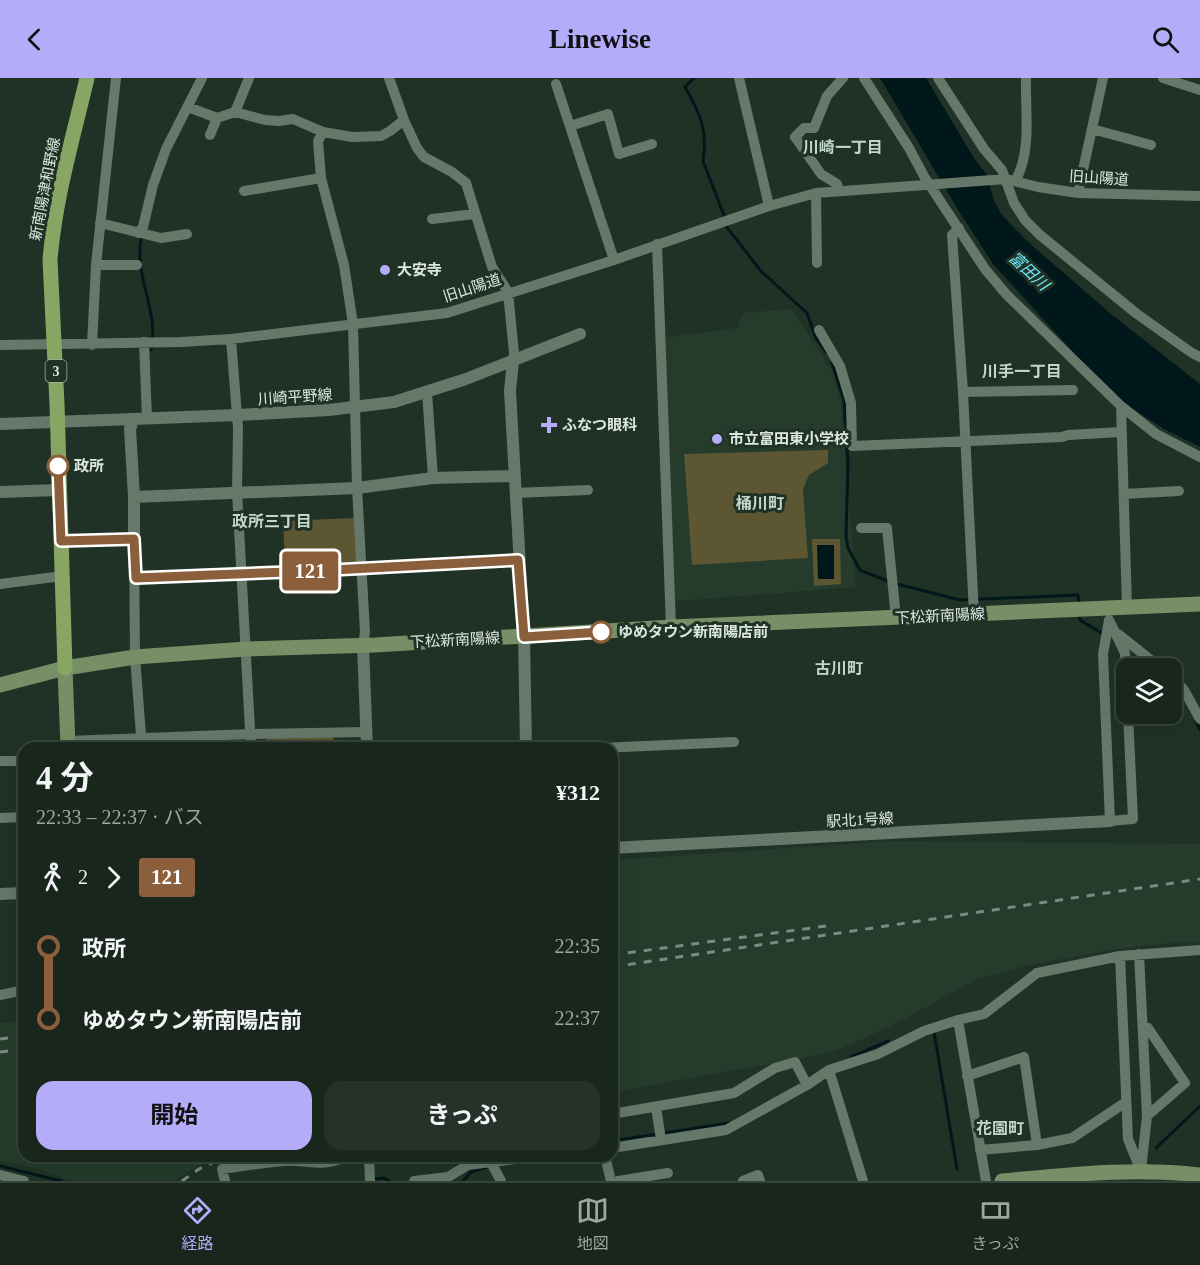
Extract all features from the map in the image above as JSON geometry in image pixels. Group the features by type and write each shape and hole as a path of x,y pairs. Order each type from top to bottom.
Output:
{"main road":[{"name":"新南陽津和野線","path":"65,668 51,260 52,237 62,184 87,78"},
{"name":"下松新南陽線","path":"0,684 65,668 135,657 246,649 974,614 1109,614 1128,607 1200,604"},
{"path":"65,668 68,742"},
{"path":"1002,1181 1089,1173 1143,1176 1200,1175"}],"street":[{"path":"92,345 96,265 116,78"},
{"path":"138,233 143,227 153,186 166,149 202,78"},
{"path":"235,112 249,78"},
{"path":"389,78 404,120 423,158 452,172 466,183 492,267 508,292 514,353 510,391 524,637 526,742"},
{"path":"739,78 770,206"},
{"path":"839,191 837,184 821,174 795,137 804,128 814,128 827,96 843,78"},
{"path":"864,78 934,184 985,269 1006,294 1121,406 1156,434 1200,457"},
{"path":"938,78 984,149 995,160 1007,179 1014,203 1025,220 1137,315 1200,357"},
{"path":"1007,179 1024,160 1027,131 1026,78"},
{"path":"1078,193 1103,78"},
{"path":"1163,78 1200,90"},
{"path":"556,84 614,260"},
{"path":"188,107 217,118 235,112 265,120 293,119 323,132 352,137 381,136 404,120"},
{"path":"570,126 608,114 619,154 652,144"},
{"path":"210,135 217,118"},
{"path":"1092,129 1151,145"},
{"path":"323,132 318,141 321,178 344,265 353,324 357,488 365,632 363,645 367,742"},
{"path":"244,191 321,178"},
{"name":"旧山陽道","path":"0,345 92,345 231,339 447,313 614,260 770,206 816,193 1007,179 1038,187 1078,193 1200,196"},
{"path":"816,193 817,263"},
{"path":"432,219 475,214"},
{"path":"100,223 161,238 187,234"},
{"path":"959,228 952,235 963,392 974,614"},
{"path":"657,244 670,627"},
{"path":"96,265 137,265"},
{"path":"819,330 840,366 851,403 852,446 1062,437 1121,432"},
{"name":"川崎平野線","path":"0,424 238,415 394,402 513,361 580,334"},
{"path":"231,339 238,415 237,492 251,742"},
{"path":"144,342 147,418"},
{"path":"963,392 1074,390"},
{"path":"428,392 433,478"},
{"path":"1121,406 1128,607"},
{"path":"133,420 130,429 136,578 135,657 142,742"},
{"path":"134,497 357,488 433,478 515,476"},
{"path":"0,492 59,489"},
{"path":"515,493 588,490"},
{"path":"1124,494 1179,491"},
{"path":"861,528 886,528 896,618"},
{"path":"61,541 134,539"},
{"path":"136,578 518,560"},
{"path":"0,584 62,576"},
{"path":"1109,614 1125,658"},
{"path":"1109,614 1103,654 1110,821 1133,819 1128,724"},
{"path":"1116,632 1148,658"},
{"path":"1182,688 1200,719"},
{"path":"164,742 251,734 366,732"},
{"path":"618,747 734,742"},
{"path":"0,761 18,760"},
{"path":"0,818 18,817"},
{"name":"駅北1号線","path":"618,848 1110,821"},
{"path":"0,894 18,893"},
{"path":"618,1147 726,1130 830,1070 878,1054 924,1031 984,1014 1037,973 1120,956 1200,950"},
{"path":"1139,954 1147,1116 1143,1176"},
{"path":"1120,956 1128,1139 1143,1176"},
{"path":"0,994 18,991"},
{"path":"958,1020 987,1181"},
{"path":"1143,1027 1148,1028 1185,1083 1147,1116"},
{"path":"967,1076 1024,1057 1037,1145"},
{"path":"618,1113 734,1093 775,1068 795,1062 807,1085"},
{"path":"830,1070 863,1181"},
{"path":"980,1150 1037,1145 1072,1138 1126,1102"},
{"path":"657,1107 661,1140"},
{"path":"225,1181 222,1169 272,1162"},
{"path":"298,1162 310,1164 336,1162"},
{"path":"369,1162 370,1181"},
{"path":"414,1181 448,1177 468,1165 478,1162"},
{"path":"491,1162 501,1181"},
{"path":"606,1162 611,1181"},
{"path":"618,1181 668,1173"},
{"path":"743,1181 758,1174 760,1181"},
{"path":"0,1175 24,1181"}],"shaded area":[{"path":"791,309 834,374 841,403 856,587 667,602 660,338 737,328 743,313"},
{"path":"828,450 828,463 809,475 803,489 808,558 692,565 684,454"},
{"path":"356,518 358,563 285,567 283,521"},
{"path":"812,539 840,539 841,584 814,586"},
{"path":"333,734 334,742 267,742 266,735"},
{"path":"892,841 1200,844 1200,942 1176,942 1112,950 1028,965 977,979 889,1027 835,1051 618,1091 618,860"},
{"path":"18,1021 18,1162 205,1162 172,1181 74,1181 36,1168 0,1161 0,1023"}],"water":[{"name":"富田川","path":"880,78 926,78 974,158 987,175 993,198 1001,214 1027,241 1111,314 1200,384 1200,447 1164,429 1113,396 993,264"},
{"path":"817,545 834,545 834,579 818,579"}],"waterway":[{"path":"694,78 685,87 702,122 703,161 725,218"},
{"path":"725,225 761,271 807,313 816,338 826,352"},
{"path":"142,235 140,264 152,321 151,350"},
{"path":"832,363 844,400 848,463 846,536 848,548 860,570 890,582"},
{"path":"897,584 960,600 1078,595 1079,605"},
{"path":"1079,615 1080,620 1103,634"},
{"path":"1196,721 1200,730"},
{"path":"934,1032 957,1169"},
{"path":"851,1057 888,1041"},
{"path":"1156,1148 1200,1106"},
{"path":"618,1140 729,1123"},
{"path":"0,1166 61,1181"},
{"path":"463,1181 471,1172 487,1167"},
{"path":"374,1179 384,1178 389,1181"}],"railway":[{"path":"618,966 1200,879"},
{"path":"618,954 826,926"},
{"path":"0,1039 18,1037"},
{"path":"0,1052 18,1050"},
{"path":"182,1181 214,1162"}],"bus line":[{"name":"121","path":"58,466 61,541 134,539 136,578 518,560 524,637 601,632"}],"place":[{"name":"大安寺","path":"385,270"},
{"name":"ふなつ眼科","path":"549,425"},
{"name":"市立富田東小学校","path":"717,439"},
{"name":"政所","path":"58,466"},
{"name":"ゆめタウン新南陽店前","path":"601,632"}],"district":[{"name":"川崎一丁目","path":"843,147"},
{"name":"川手一丁目","path":"1022,371"},
{"name":"桶川町","path":"760,503"},
{"name":"政所三丁目","path":"272,521"},
{"name":"古川町","path":"839,668"},
{"name":"花園町","path":"1000,1128"}]}
